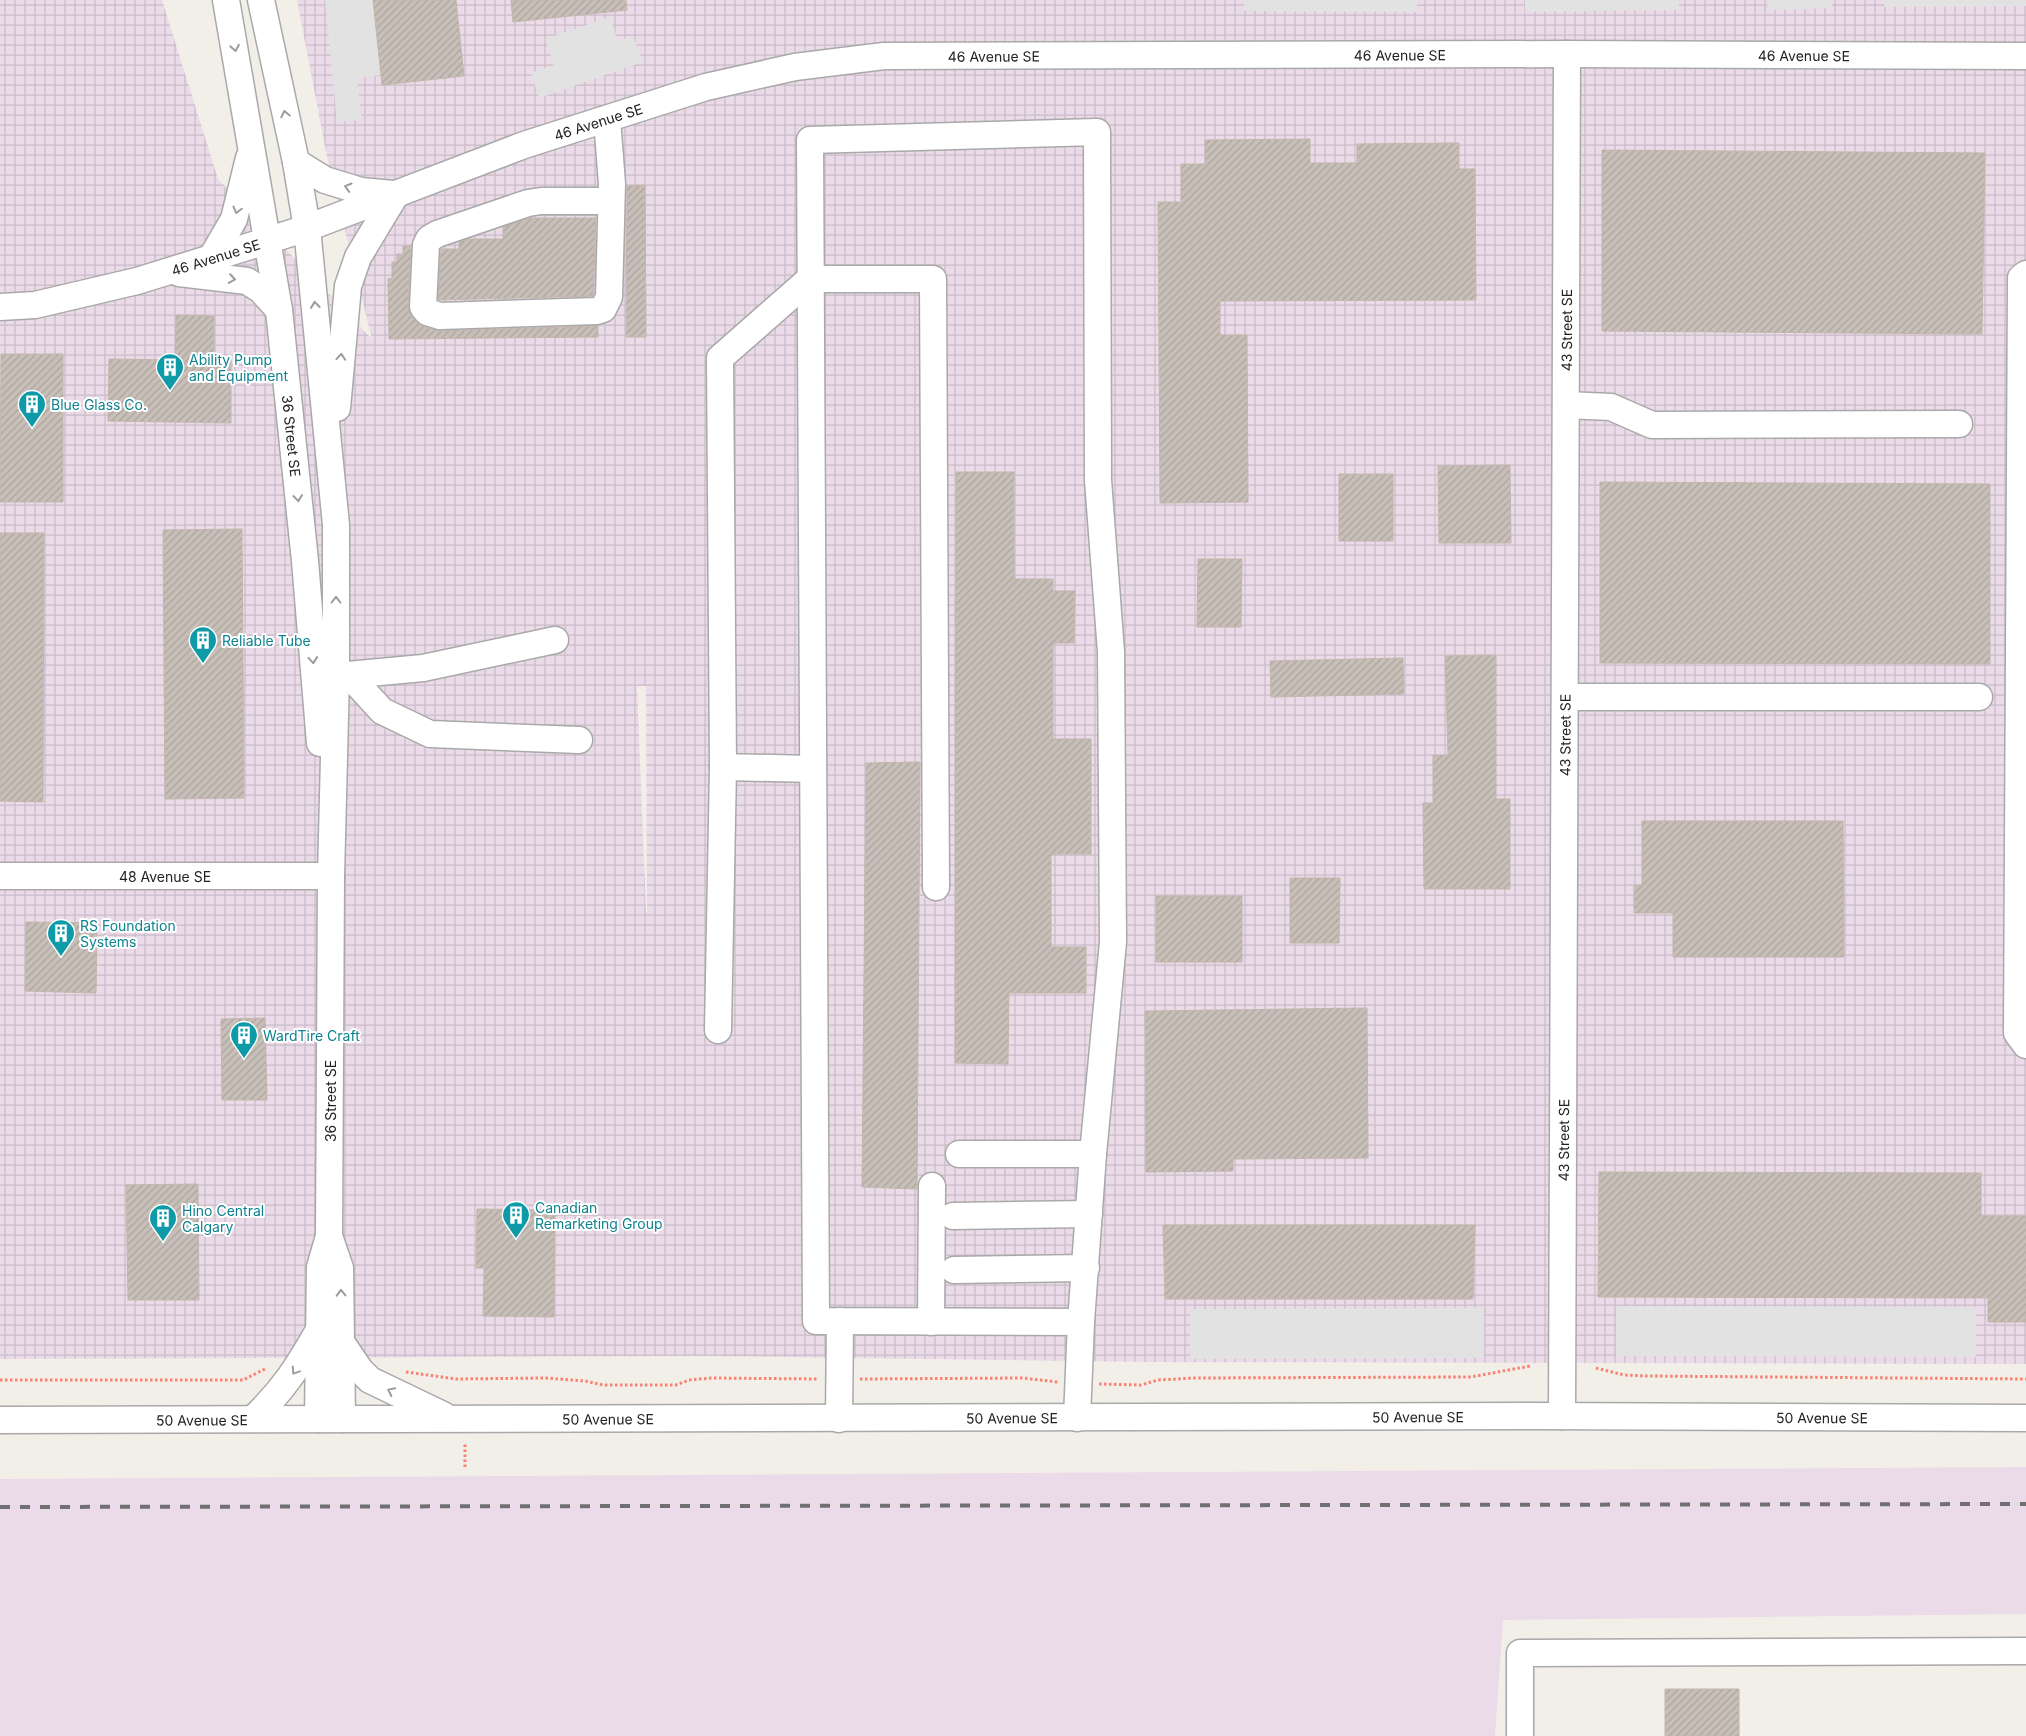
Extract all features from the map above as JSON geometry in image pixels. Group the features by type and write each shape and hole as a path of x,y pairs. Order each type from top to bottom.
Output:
{"street":[{"name":"36 Street SE","path":"226,0 279,310 305,561 331,876"},
{"name":"36 Street SE","path":"260,0 296,162 307,228 336,526 343,676 331,876 329,1236 320,1266 319,1329 330,1419"},
{"name":"46 Avenue SE","path":"0,307 35,305 137,281 307,228 524,146 607,119 706,87 795,67 884,56 1567,54 2026,56"},
{"name":"43 Street SE","path":"1562,1416 1567,54"},
{"path":"607,119 611,201 609,297 603,308 597,311 440,316 427,312 423,307 426,245 429,239 437,234 528,203 541,201 611,201"},
{"path":"1077,1418 1081,1322 1093,1154 1113,942 1111,652 1098,480 1097,132 810,140 816,1321 1081,1322"},
{"path":"212,257 234,219 252,145"},
{"path":"296,162 325,180 361,190 396,194 358,257 348,286 337,419 330,458"},
{"path":"166,271 247,281 261,290 279,310"},
{"path":"2026,274 2021,278 2017,1033 2026,1045"},
{"path":"718,1030 722,767 720,358 810,279 933,279 936,886"},
{"path":"1566,405 1611,407 1652,425 1959,424"},
{"path":"343,676 423,668 555,640"},
{"path":"343,676 382,711 430,734 580,740"},
{"path":"1564,697 1979,696"},
{"path":"722,767 813,768"},
{"name":"48 Avenue SE","path":"0,876 331,876"},
{"path":"959,1154 1093,1154"},
{"path":"931,1322 932,1186"},
{"path":"953,1216 1089,1214"},
{"name":"36 Street SE","path":"329,1236 340,1268 342,1342 330,1419"},
{"path":"954,1270 1086,1268"},
{"path":"839,1419 840,1321"},
{"path":"253,1419 278,1394 295,1372 319,1329"},
{"path":"342,1342 360,1370 370,1380 451,1419"},
{"name":"50 Avenue SE","path":"0,1420 1562,1416 2026,1418"},
{"path":"1520,1736 1520,1653 2026,1651"}],"path":[{"path":"398,1370 456,1379 546,1378 603,1384 676,1384 690,1380 711,1378 1022,1378 1078,1384 1141,1384 1158,1380 1194,1378 1471,1377 1530,1366"},
{"path":"1596,1368 1624,1375 1647,1376 2026,1379"},
{"path":"0,1380 243,1380 266,1369"},
{"path":"465,1442 465,1467"}],"shaded area":[{"path":"0,0 162,0 218,179 372,339 327,157 297,0 2026,0 2026,1364 1149,1362 699,1356 0,1359","holes":["637,686 646,686 647,912"]},
{"path":"325,0 373,0 381,75 357,78 362,120 337,122"},
{"path":"1244,0 1417,0 1417,12 1244,11"},
{"path":"1525,0 1679,0 1679,10 1525,12"},
{"path":"1767,0 1832,0 1832,8 1768,10"},
{"path":"1884,0 2026,0 2026,6 1884,7"},
{"path":"610,17 618,41 633,36 643,62 539,98 531,73 554,65 545,39"},
{"path":"1616,1306 1976,1307 1976,1357 1616,1356"},
{"path":"1484,1308 1484,1358 1190,1359 1190,1309"},
{"path":"2026,1467 2026,1614 1503,1620 1495,1736 0,1736 0,1479"}],"building":[{"path":"373,0 456,0 464,76 382,85"},
{"path":"511,0 626,0 627,10 513,22"},
{"path":"1310,139 1310,163 1357,163 1357,144 1459,143 1459,169 1475,169 1476,300 1220,301 1220,335 1247,335 1248,502 1160,503 1158,202 1181,202 1181,164 1205,164 1205,140"},
{"path":"1602,150 1985,153 1982,334 1602,331"},
{"path":"645,185 646,337 626,337 627,186"},
{"path":"530,218 596,218 593,296 438,300 441,249 459,249 459,242 468,239 503,239 503,227"},
{"path":"403,246 411,246 408,307 411,316 423,326 440,331 598,326 598,337 389,339 388,279 392,278 392,262 397,262 397,254 403,254"},
{"name":"Ability Pump and Equipment","path":"176,315 214,316 214,360 231,360 231,423 108,421 109,359 175,360"},
{"name":"Blue Glass Co.","path":"1,354 63,354 63,502 0,502"},
{"path":"1510,465 1511,543 1439,543 1438,466"},
{"path":"956,472 1014,472 1014,579 1053,579 1053,591 1075,591 1074,643 1053,643 1053,739 1091,739 1091,854 1051,854 1051,947 1086,947 1086,993 1009,993 1008,1064 955,1063"},
{"path":"1339,474 1393,474 1393,541 1339,541"},
{"path":"1600,482 1990,484 1990,664 1600,663"},
{"name":"Reliable Tube","path":"242,529 244,798 165,799 163,530"},
{"path":"0,533 44,533 43,802 0,801"},
{"path":"1198,559 1242,559 1241,627 1197,627"},
{"path":"1496,655 1496,799 1510,799 1510,889 1424,889 1423,803 1433,803 1433,755 1448,755 1445,656"},
{"path":"1403,658 1404,694 1271,697 1270,661"},
{"path":"920,762 917,1189 862,1187 866,763"},
{"path":"1642,821 1843,821 1844,957 1673,957 1673,913 1634,913 1634,885 1642,885"},
{"path":"1290,878 1340,878 1339,943 1290,943"},
{"path":"1156,896 1242,896 1242,962 1156,962"},
{"name":"RS Foundation Systems","path":"26,922 97,923 96,993 25,991"},
{"path":"1367,1008 1368,1158 1233,1159 1233,1171 1146,1172 1145,1011"},
{"name":"WardTire Craft","path":"265,1018 267,1100 222,1100 221,1019"},
{"path":"1599,1172 1981,1173 1981,1216 2026,1216 2026,1322 1988,1322 1988,1298 1598,1297"},
{"name":"Hino Central Calgary","path":"198,1184 199,1300 128,1300 126,1185"},
{"name":"Canadian Remarketing Group","path":"477,1209 555,1210 554,1317 483,1316 484,1268 476,1268"},
{"path":"1163,1225 1475,1225 1473,1299 1165,1299"},
{"path":"1665,1689 1739,1689 1739,1736 1665,1736"}],"railway":[{"path":"0,1507 2026,1504"}],"place":[{"name":"Ability Pump and Equipment","path":"170,391"},
{"name":"Blue Glass Co.","path":"32,428"},
{"name":"Reliable Tube","path":"203,664"},
{"name":"RS Foundation Systems","path":"61,957"},
{"name":"WardTire Craft","path":"244,1059"},
{"name":"Canadian Remarketing Group","path":"516,1239"},
{"name":"Hino Central Calgary","path":"163,1242"}]}
